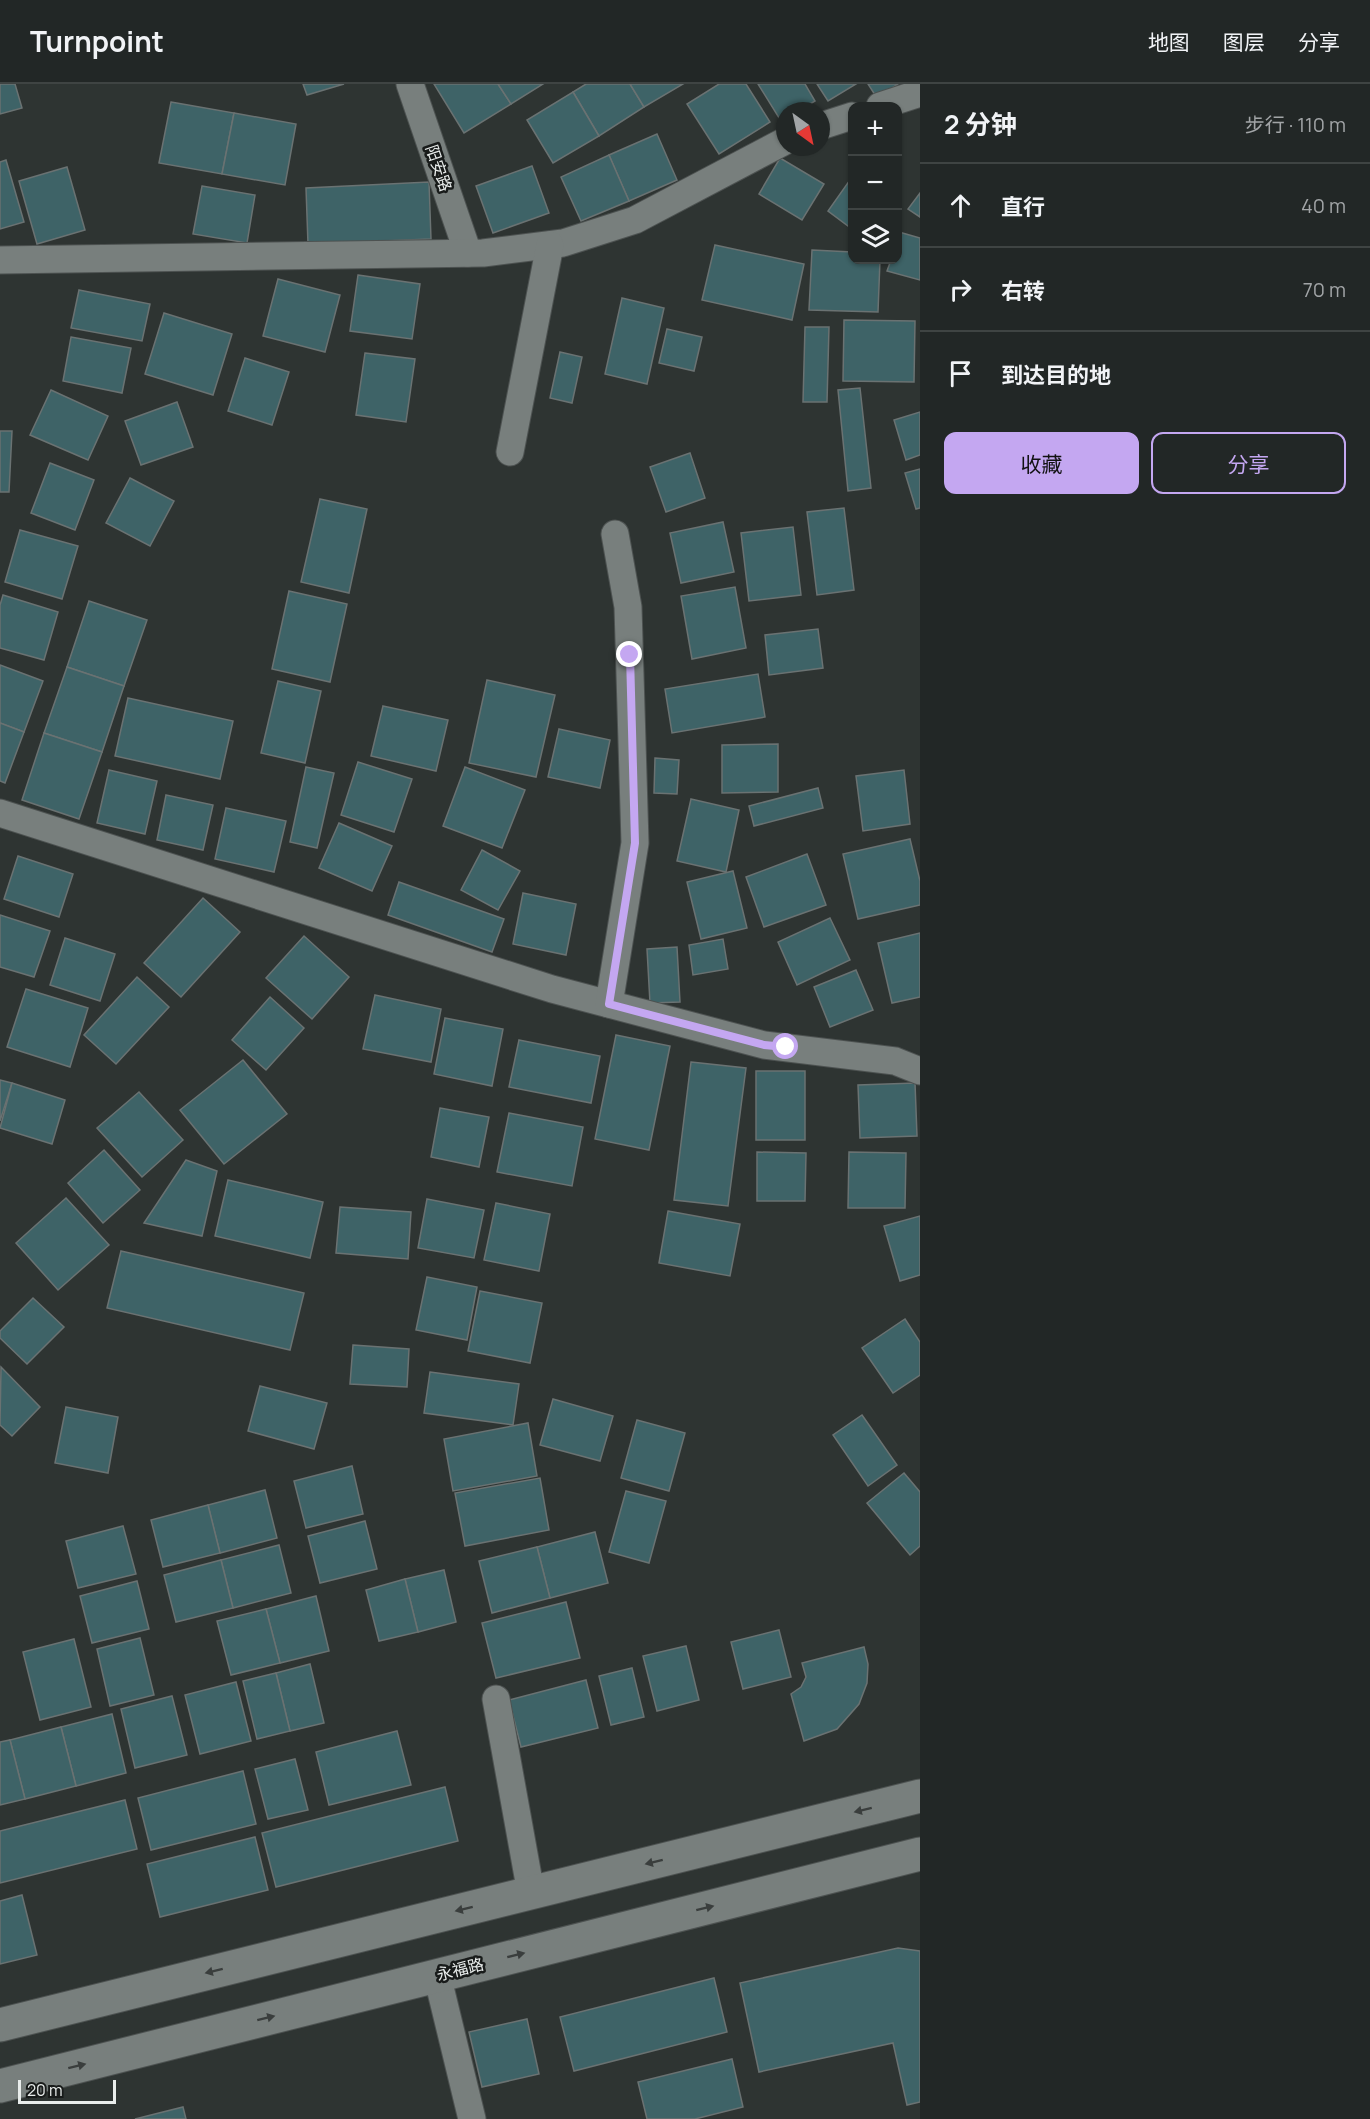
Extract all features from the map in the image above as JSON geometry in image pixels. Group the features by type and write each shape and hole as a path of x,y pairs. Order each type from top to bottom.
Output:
{"street":[{"name":"阳安路","path":"410,84 468,253"},
{"path":"892,102 920,93"},
{"path":"830,123 848,117"},
{"path":"0,260 468,253 550,245 635,220 776,146"},
{"path":"510,452 550,245"},
{"path":"609,1004 635,843 628,607 615,534"},
{"path":"0,813 552,989 764,1045 895,1061 920,1071"},
{"path":"496,1699 531,1893"},
{"path":"0,2025 920,1796"},
{"name":"永福路","path":"0,2086 920,1854"},
{"path":"436,1975 472,2119"}],"building":[{"path":"0,84 15,84 22,108 0,114"},
{"path":"303,84 344,84 307,95"},
{"path":"434,84 498,84 511,104 464,133"},
{"path":"498,84 543,84 511,104"},
{"path":"586,84 630,84 644,107 599,136 573,92"},
{"path":"630,84 683,84 644,107"},
{"path":"719,84 746,84 770,122 719,154 687,104"},
{"path":"758,84 805,84 815,101 776,102 776,113"},
{"path":"817,84 856,84 828,101"},
{"path":"868,84 898,84 877,98"},
{"path":"573,92 599,136 553,163 527,120"},
{"path":"171,102 234,113 222,174 159,163"},
{"path":"234,113 296,124 285,185 222,174"},
{"path":"657,134 677,180 629,201 609,155"},
{"path":"609,155 629,201 581,221 561,177"},
{"path":"780,158 824,184 802,220 759,194"},
{"path":"6,160 24,222 0,229 0,162"},
{"path":"532,166 549,213 493,233 476,186"},
{"path":"67,167 85,230 37,244 19,181"},
{"path":"429,182 431,239 308,244 306,188"},
{"path":"848,183 848,226 828,211"},
{"path":"202,186 255,195 247,243 193,234"},
{"path":"920,193 920,217 908,209"},
{"path":"902,233 920,238 920,280 887,271 890,264 902,264"},
{"path":"715,245 804,264 792,320 702,300"},
{"path":"812,250 848,252 848,264 880,264 878,312 809,310"},
{"path":"358,275 420,284 412,339 350,331"},
{"path":"278,279 340,295 325,352 263,336"},
{"path":"79,290 150,304 142,341 71,328"},
{"path":"622,298 664,308 647,384 605,374"},
{"path":"164,313 232,334 213,395 145,374"},
{"path":"844,320 915,321 914,382 843,381"},
{"path":"805,327 829,327 827,402 803,402"},
{"path":"667,329 702,337 694,371 659,363"},
{"path":"71,337 131,348 122,393 63,381"},
{"path":"560,352 582,357 572,403 550,398"},
{"path":"365,353 415,359 406,422 356,415"},
{"path":"245,358 289,372 272,425 228,411"},
{"path":"860,388 871,488 848,491 838,390"},
{"path":"51,390 108,416 88,460 30,435"},
{"path":"177,402 193,447 141,465 125,421"},
{"path":"920,412 920,455 906,460 894,420"},
{"path":"0,431 12,431 9,492 0,492"},
{"path":"690,453 705,498 666,512 650,467"},
{"path":"50,463 94,480 75,530 31,513"},
{"path":"920,469 920,508 916,509 905,473"},
{"path":"130,478 174,501 150,546 106,523"},
{"path":"320,499 367,509 349,593 301,582"},
{"path":"844,508 854,590 817,595 807,512"},
{"path":"723,522 734,572 681,583 670,533"},
{"path":"793,527 801,595 749,601 741,533"},
{"path":"20,530 78,546 62,599 5,582"},
{"path":"735,587 746,648 692,659 681,596"},
{"path":"289,591 347,604 330,682 272,669"},
{"path":"3,595 58,612 44,660 0,648 0,605"},
{"path":"89,601 147,620 124,686 67,667"},
{"path":"818,629 823,668 769,675 765,635"},
{"path":"0,665 43,681 24,732 0,723"},
{"path":"67,667 124,686 102,752 44,733"},
{"path":"758,674 765,717 672,733 665,689"},
{"path":"487,680 555,695 536,777 469,763"},
{"path":"278,681 321,691 305,763 261,753"},
{"path":"128,698 233,721 220,779 115,756"},
{"path":"383,706 448,720 436,771 371,756"},
{"path":"0,723 24,732 5,783 0,781"},
{"path":"559,729 610,740 600,788 548,777"},
{"path":"44,733 102,752 79,819 22,800"},
{"path":"778,744 778,792 722,793 722,745"},
{"path":"655,758 679,760 677,794 654,793"},
{"path":"358,762 412,779 394,832 341,815"},
{"path":"306,767 334,773 317,848 290,842"},
{"path":"465,767 525,790 502,848 443,826"},
{"path":"109,770 157,781 145,834 97,823"},
{"path":"904,770 910,824 863,831 856,776"},
{"path":"818,788 823,808 754,826 749,806"},
{"path":"166,795 213,805 203,850 157,840"},
{"path":"691,799 739,810 726,872 677,861"},
{"path":"226,808 286,821 274,872 215,859"},
{"path":"339,823 392,846 372,891 319,868"},
{"path":"910,839 920,881 920,905 858,919 843,854"},
{"path":"482,850 520,871 498,910 461,890"},
{"path":"807,854 826,905 764,927 746,877"},
{"path":"18,856 73,874 59,917 4,899"},
{"path":"733,871 747,928 701,939 687,882"},
{"path":"399,882 504,919 492,952 388,915"},
{"path":"523,893 576,904 566,955 513,944"},
{"path":"203,898 240,932 181,997 144,963"},
{"path":"0,915 50,931 34,977 0,967"},
{"path":"830,918 850,960 797,985 778,942"},
{"path":"920,933 920,997 892,1003 878,943"},
{"path":"304,936 349,977 312,1019 266,978"},
{"path":"65,938 115,954 100,1001 50,985"},
{"path":"723,939 728,969 693,975 689,945"},
{"path":"677,947 680,1002 650,1003 647,949"},
{"path":"856,970 873,1010 830,1027 814,987"},
{"path":"137,977 169,1007 116,1064 84,1035"},
{"path":"26,989 88,1008 70,1067 7,1047"},
{"path":"375,995 441,1009 431,1062 363,1049"},
{"path":"270,997 304,1028 266,1070 232,1040"},
{"path":"445,1018 503,1029 492,1086 434,1074"},
{"path":"616,1035 670,1046 649,1150 595,1139"},
{"path":"519,1040 600,1056 591,1103 509,1087"},
{"path":"243,1060 287,1114 224,1164 180,1110"},
{"path":"691,1062 746,1068 728,1206 674,1200"},
{"path":"756,1071 805,1071 805,1140 756,1140"},
{"path":"0,1080 12,1083 0,1121"},
{"path":"12,1083 65,1100 52,1144 0,1128"},
{"path":"915,1083 917,1136 860,1138 858,1085"},
{"path":"139,1092 183,1140 142,1177 97,1128"},
{"path":"440,1108 489,1117 479,1167 431,1157"},
{"path":"509,1113 583,1127 572,1186 497,1172"},
{"path":"104,1150 140,1190 103,1223 68,1183"},
{"path":"757,1152 806,1153 805,1201 757,1201"},
{"path":"849,1152 906,1153 905,1208 848,1208"},
{"path":"186,1160 217,1171 202,1236 144,1223"},
{"path":"228,1180 323,1202 310,1258 215,1236"},
{"path":"66,1198 109,1245 58,1290 16,1243"},
{"path":"427,1199 484,1210 474,1258 418,1248"},
{"path":"496,1203 550,1214 539,1271 484,1260"},
{"path":"340,1207 411,1212 408,1259 336,1253"},
{"path":"668,1211 740,1224 730,1276 659,1263"},
{"path":"920,1216 920,1275 900,1281 884,1226"},
{"path":"121,1251 304,1293 290,1350 107,1308"},
{"path":"427,1277 477,1287 467,1340 416,1330"},
{"path":"480,1291 542,1303 530,1363 468,1351"},
{"path":"33,1298 64,1327 27,1364 0,1338 0,1331"},
{"path":"905,1319 920,1342 920,1375 893,1393 862,1348"},
{"path":"353,1345 409,1349 407,1387 350,1384"},
{"path":"1,1367 40,1407 12,1436 0,1425"},
{"path":"430,1372 519,1384 513,1425 424,1413"},
{"path":"260,1386 327,1403 314,1449 248,1431"},
{"path":"553,1399 613,1416 600,1461 540,1445"},
{"path":"66,1407 118,1417 108,1473 55,1463"},
{"path":"862,1415 897,1465 868,1486 833,1435"},
{"path":"637,1420 685,1433 669,1491 621,1478"},
{"path":"528,1423 537,1476 453,1491 444,1439"},
{"path":"352,1466 363,1514 306,1528 294,1481"},
{"path":"904,1473 920,1492 920,1546 910,1555 867,1503"},
{"path":"540,1478 549,1530 465,1546 455,1493"},
{"path":"265,1490 277,1538 220,1553 208,1505"},
{"path":"626,1491 666,1501 649,1563 609,1552"},
{"path":"208,1505 220,1553 163,1567 151,1520"},
{"path":"365,1521 377,1569 320,1583 308,1536"},
{"path":"123,1526 136,1574 78,1588 66,1541"},
{"path":"595,1532 608,1583 550,1598 537,1547"},
{"path":"279,1545 291,1593 233,1608 221,1560"},
{"path":"537,1547 550,1598 492,1613 479,1561"},
{"path":"221,1560 233,1608 176,1622 164,1575"},
{"path":"444,1570 456,1622 418,1632 405,1579"},
{"path":"405,1579 418,1632 379,1641 366,1590"},
{"path":"137,1581 149,1629 92,1643 80,1596"},
{"path":"316,1596 329,1651 280,1663 266,1609"},
{"path":"566,1602 580,1658 496,1678 482,1623"},
{"path":"266,1609 280,1663 231,1675 217,1621"},
{"path":"779,1630 791,1677 743,1689 731,1642"},
{"path":"140,1638 154,1695 110,1706 97,1649"},
{"path":"74,1639 91,1707 40,1720 23,1652"},
{"path":"686,1646 699,1700 657,1711 643,1656"},
{"path":"864,1647 868,1664 867,1683 859,1704 837,1729 804,1741 791,1694 801,1687 806,1677 802,1663"},
{"path":"310,1664 324,1723 290,1731 276,1673"},
{"path":"632,1668 644,1717 611,1725 599,1676"},
{"path":"276,1673 290,1731 257,1739 243,1681"},
{"path":"586,1680 598,1728 521,1747 509,1700"},
{"path":"236,1682 251,1741 200,1754 185,1695"},
{"path":"172,1696 187,1755 135,1768 121,1709"},
{"path":"112,1714 126,1773 76,1786 61,1727"},
{"path":"61,1727 76,1786 25,1799 10,1740"},
{"path":"397,1731 411,1785 329,1805 316,1752"},
{"path":"10,1740 25,1799 0,1805 0,1742"},
{"path":"295,1759 308,1810 268,1819 255,1769"},
{"path":"243,1771 256,1824 151,1850 138,1798"},
{"path":"445,1787 458,1841 276,1887 262,1833"},
{"path":"125,1800 137,1849 0,1883 0,1831"},
{"path":"255,1837 268,1890 160,1917 147,1864"},
{"path":"22,1895 37,1955 0,1964 0,1901"},
{"path":"898,1948 920,1951 920,2102 907,2105 893,2043 759,2072 740,1983"},
{"path":"714,1978 727,2032 574,2071 560,2017"},
{"path":"527,2019 539,2074 482,2087 469,2032"},
{"path":"732,2059 743,2107 695,2119 647,2119 638,2082"},
{"path":"183,2107 186,2119 135,2119"}],"route":[{"path":"630,655 635,843 609,1004 764,1045 786,1047"}]}
